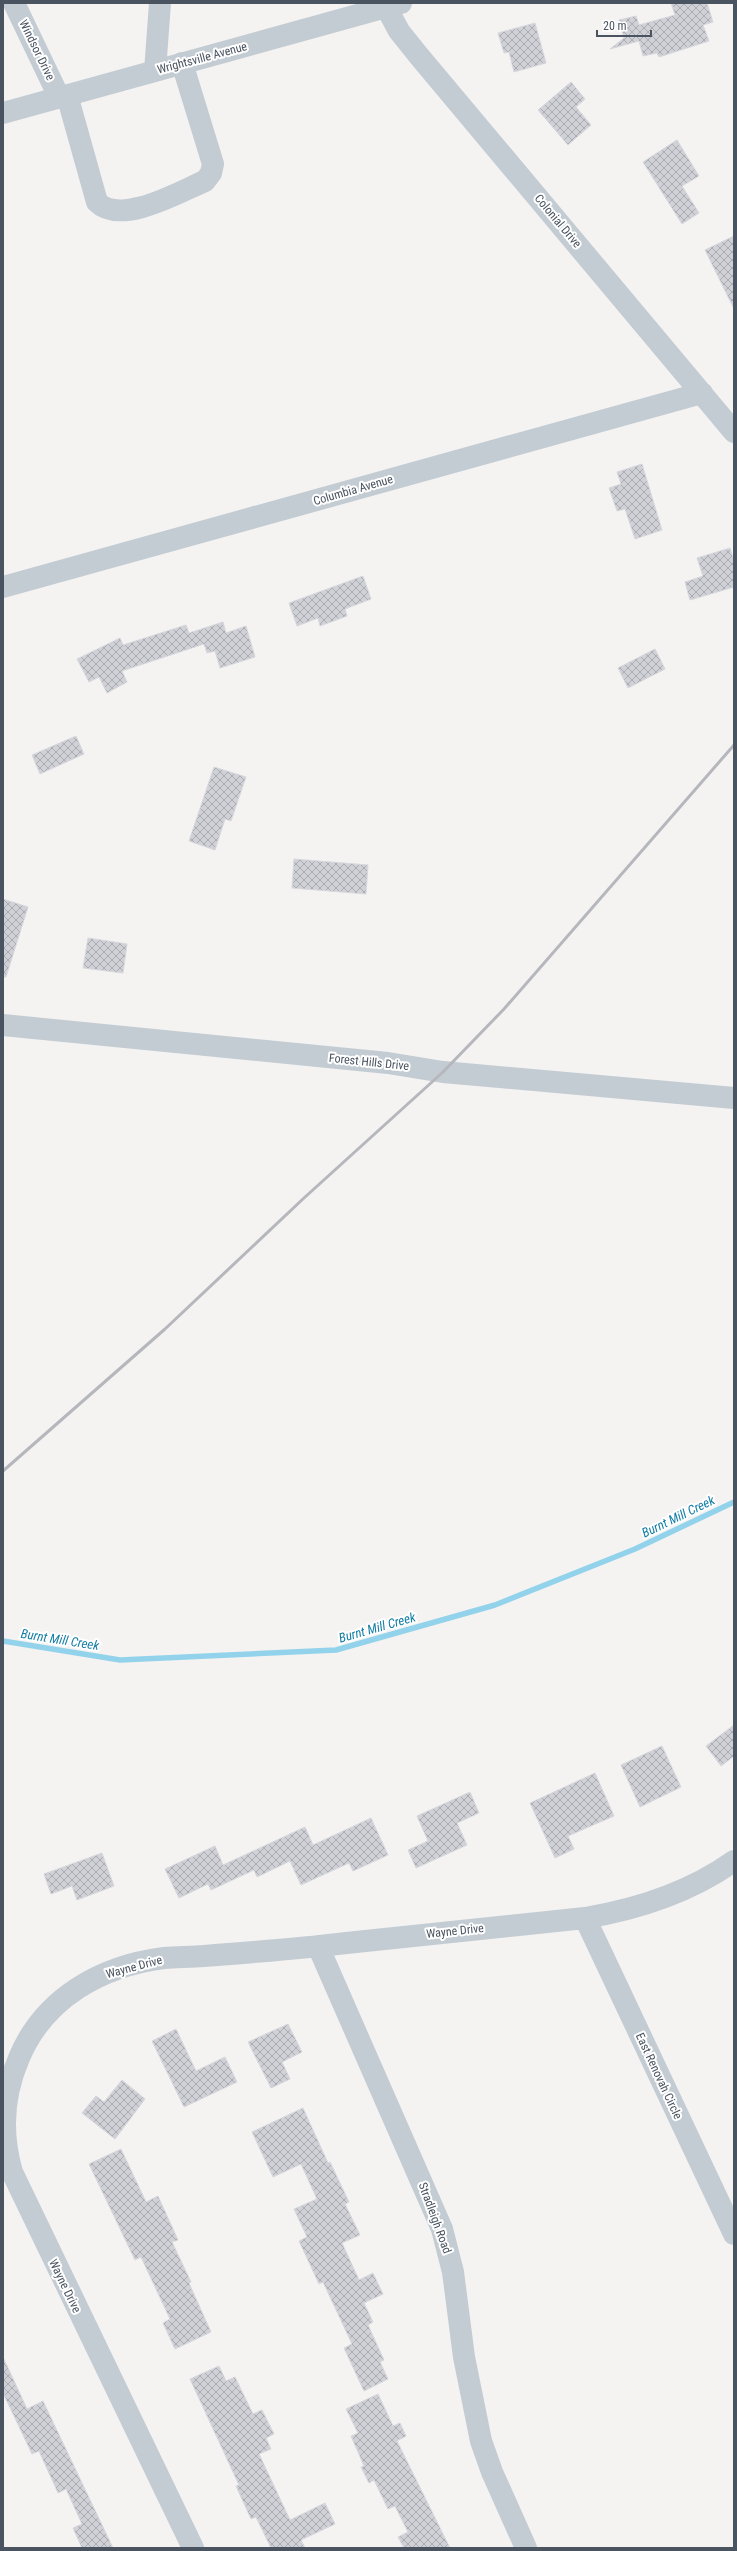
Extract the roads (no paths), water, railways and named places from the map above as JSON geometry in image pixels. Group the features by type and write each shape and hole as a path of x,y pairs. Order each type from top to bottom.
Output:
{"street":[{"name":"Windsor Drive","path":"14,3 63,96 97,202 104,208 118,211 136,209 205,180 211,173 213,164 182,63"},
{"path":"155,71 160,3"},
{"name":"Wrightsville Avenue","path":"3,113 390,4"},
{"name":"Colonial Drive","path":"390,4 399,31 419,56 734,432"},
{"name":"Columbia Avenue","path":"3,587 702,393"},
{"name":"Forest Hills Drive","path":"3,1025 388,1063 451,1072 734,1098"},
{"name":"Wayne Drive","path":"193,2548 19,2190 8,2159 4,2113 6,2097 14,2069 31,2034 64,1997 95,1978 136,1964 165,1958 318,1946 585,1918 618,1912 664,1899 717,1873 734,1861"},
{"name":"East Renovah Circle","path":"585,1918 734,2234"},
{"name":"Stradleigh Road","path":"318,1946 442,2229 453,2272 464,2357 481,2441 492,2472 526,2548"}],"waterway":[{"name":"Burnt Mill Creek","path":"3,1641 120,1660 336,1650 495,1605 635,1549 734,1502"}],"railway":[{"path":"3,1471 165,1329 304,1198 443,1072 504,1009 734,745"}]}
